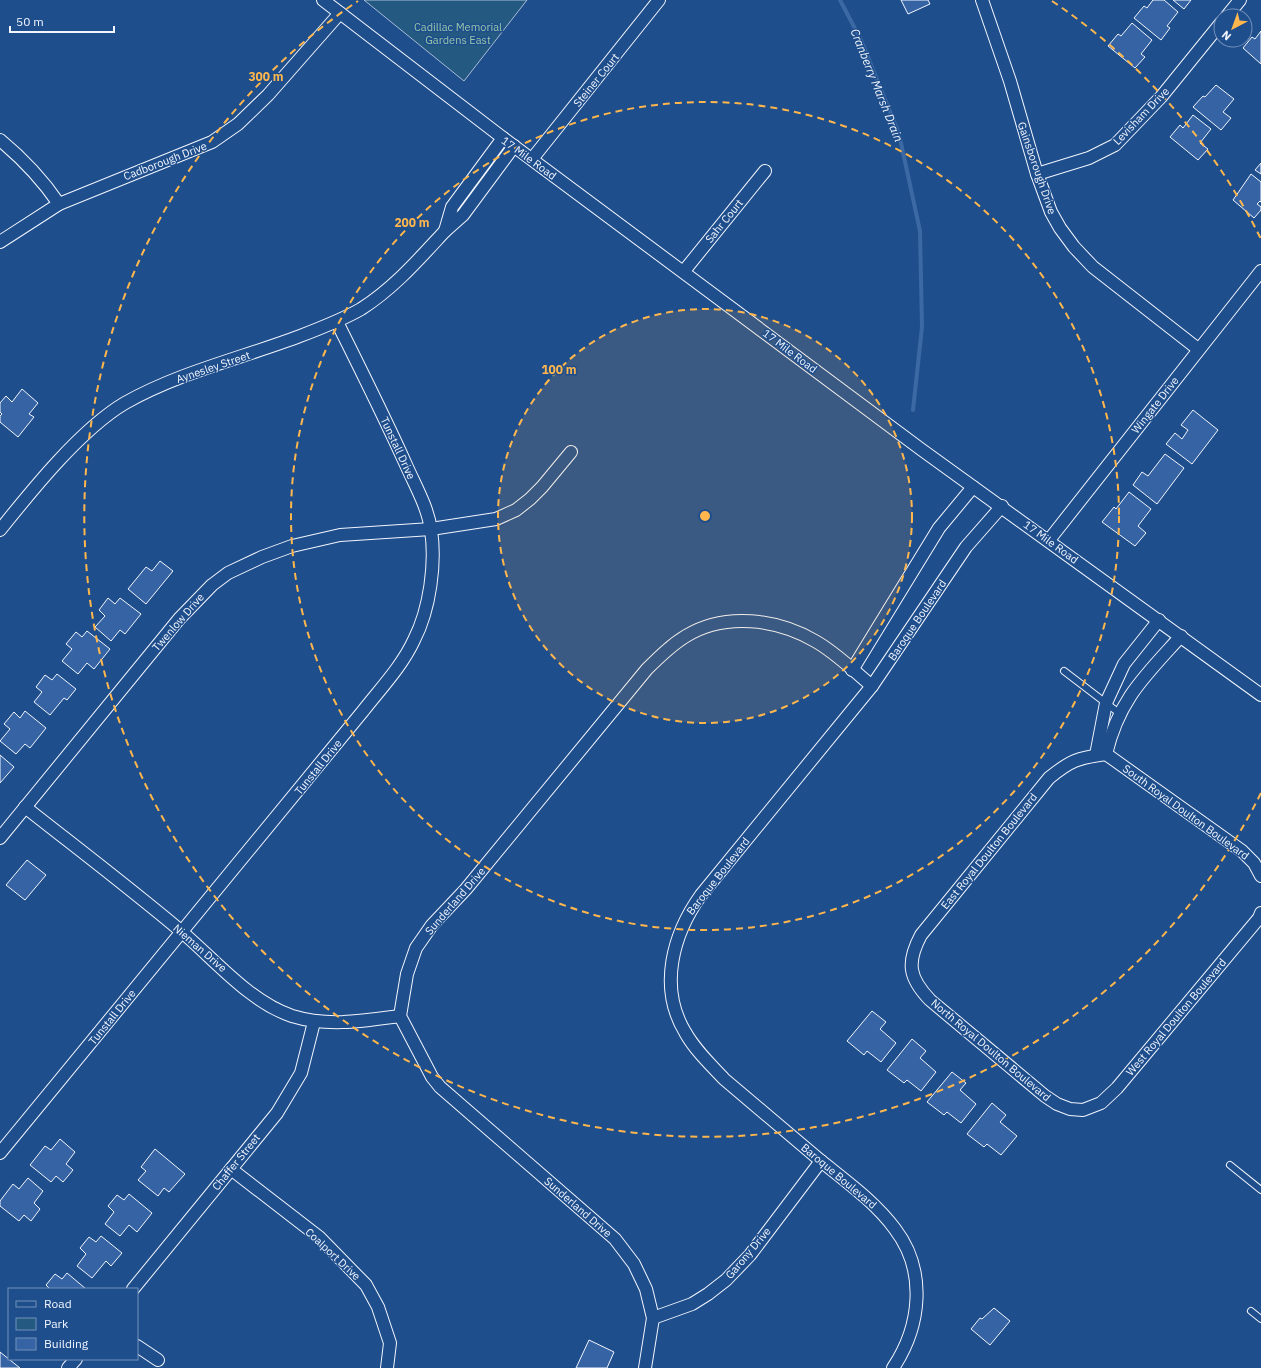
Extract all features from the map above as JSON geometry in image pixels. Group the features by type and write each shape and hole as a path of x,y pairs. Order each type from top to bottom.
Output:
{"street":[{"name":"17 Mile Road","path":"323,0 503,138 973,486 1261,695"},
{"name":"Steiner Court","path":"532,159 659,0"},
{"name":"Gainsborough Drive","path":"982,0 1010,81 1037,174 1051,212 1074,246 1093,267 1198,349"},
{"path":"1234,8 1240,0"},
{"name":"Cadborough Drive","path":"0,242 59,204 212,142 238,124 268,95 340,14"},
{"name":"Levisham Drive","path":"1037,174 1089,158 1115,145 1161,98 1213,33"},
{"name":"Aynesley Street","path":"445,230 452,207 503,138"},
{"path":"0,140 26,162 47,186 59,204"},
{"name":"Aynesley Street","path":"0,530 67,453 92,429 124,404 160,386 203,368 262,350 337,322 362,308 402,277 445,230 463,215 514,146"},
{"name":"Sahr Court","path":"684,272 765,171"},
{"name":"Wingate Drive","path":"1049,540 1198,349 1261,271"},
{"name":"Tunstall Drive","path":"0,1153 363,712 404,657 421,624 429,596 432,569 431,529 420,495 337,322"},
{"name":"Twenlow Drive","path":"0,838 180,619 212,585 228,573 262,556 313,540 340,535 431,529 496,519 516,510 542,487 571,452"},
{"path":"852,670 940,528 973,486"},
{"name":"Baroque Boulevard","path":"893,1368 912,1330 917,1306 918,1292 908,1251 896,1230 870,1201 724,1079 692,1043 678,1020 674,1008 671,990 671,963 680,930 688,914 701,895 872,686 966,547 1002,506"},
{"path":"1101,754 1106,703 1124,664 1159,620"},
{"name":"Sunderland Drive","path":"645,1368 653,1318 646,1289 634,1264 615,1239 440,1087 432,1077 400,1016 404,986 410,963 416,948 432,925 466,889 647,669 665,651 687,635 709,626 739,621 777,625 816,641 872,686"},
{"path":"1101,754 1126,700 1142,678 1181,636"},
{"name":"South Royal Doulton Boulevard","path":"1101,754 1242,851 1254,863 1261,876"},
{"name":"East Royal Doulton Boulevard","path":"911,973 912,958 921,935 1049,778 1072,761 1101,754"},
{"name":"Nieman Drive","path":"25,807 182,932 257,998 291,1016 314,1022 336,1023 400,1016"},
{"name":"West Royal Doulton Boulevard","path":"1083,1110 1101,1103 1117,1088 1259,918 1261,913"},
{"name":"North Royal Doulton Boulevard","path":"911,973 917,984 930,1000 1045,1096 1070,1109 1083,1110"},
{"name":"Chaffer Street","path":"134,1288 277,1113 294,1086 305,1058 314,1022"},
{"name":"Garony Drive","path":"653,1318 692,1304 726,1280 750,1255 821,1161"},
{"name":"Coalport Drive","path":"231,1169 319,1237 366,1285 378,1308 390,1343 387,1368"},
{"path":"138,1347 158,1360"},
{"path":"68,1368 75,1360"}],"lane":[{"path":"1064,671 1119,713"},
{"path":"1230,1165 1261,1190"},
{"path":"1251,1311 1261,1319"}],"green space":[{"name":"Cadillac Memorial Gardens East","path":"364,0 527,0 464,81"}],"building":[{"path":"901,0 928,0 930,4 908,14"},
{"path":"1153,0 1164,0 1178,12 1167,26 1170,28 1161,40 1134,18 1144,6 1147,8"},
{"path":"1173,0 1191,0 1184,9"},
{"path":"1132,23 1152,40 1141,54 1145,57 1135,68 1108,46 1118,34 1121,36"},
{"path":"1261,31 1261,64 1243,48 1253,48 1253,38 1255,39"},
{"path":"1216,85 1234,99 1223,112 1231,118 1221,130 1193,107"},
{"path":"1193,115 1211,129 1200,143 1208,149 1198,160 1170,137 1180,125 1183,128"},
{"path":"1261,163 1261,174 1255,170"},
{"path":"1251,174 1261,182 1261,202 1260,201 1257,204 1261,207 1261,210 1254,218 1233,200"},
{"path":"22,389 38,403 29,414 34,417 18,437 0,422 0,416 2,414 0,412 0,403 6,396 12,402"},
{"path":"1193,410 1218,430 1192,464 1166,444 1175,433 1182,439 1188,430 1181,425"},
{"path":"1165,454 1184,468 1157,504 1133,485 1142,472 1148,476"},
{"path":"1129,492 1151,509 1138,526 1146,533 1135,546 1102,522 1114,507 1116,509"},
{"path":"160,561 173,571 146,604 128,589 146,567 152,571"},
{"path":"108,598 115,604 120,598 141,614 125,634 120,630 111,641 95,627 105,616 99,610"},
{"path":"87,631 110,649 94,669 87,663 78,674 62,661 72,649 66,644 76,632 82,637"},
{"path":"57,674 76,689 67,700 64,698 50,715 34,702 42,692 36,687 45,675 52,680"},
{"path":"25,711 46,728 30,748 25,744 16,754 0,741 10,729 4,724 14,712 20,718"},
{"path":"0,755 14,767 0,783"},
{"path":"27,860 46,875 25,900 6,885"},
{"path":"872,1011 886,1022 880,1029 896,1043 881,1062 867,1051 864,1055 847,1041"},
{"path":"912,1039 926,1051 920,1058 936,1072 921,1091 907,1080 904,1083 887,1070"},
{"path":"952,1072 966,1083 960,1090 976,1104 961,1123 947,1112 944,1115 927,1102"},
{"path":"992,1103 1006,1115 1000,1122 1017,1136 1001,1155 987,1144 984,1147 967,1134"},
{"path":"60,1139 75,1152 66,1164 73,1170 63,1182 56,1176 51,1182 30,1165 45,1146 51,1150"},
{"path":"155,1149 185,1174 169,1192 164,1188 158,1196 138,1180 146,1171 141,1167"},
{"path":"28,1178 43,1191 34,1203 40,1209 31,1221 24,1215 19,1221 0,1206 0,1201 13,1184 19,1189"},
{"path":"129,1194 152,1213 137,1232 129,1225 120,1236 105,1224 114,1212 108,1206 117,1195 124,1200"},
{"path":"101,1236 122,1253 111,1266 106,1261 92,1278 77,1266 86,1254 80,1248 89,1237 96,1242"},
{"path":"67,1273 85,1288 49,1288 46,1285 55,1274 62,1279"},
{"path":"994,1308 1010,1321 990,1345 971,1329 980,1318 982,1319"},
{"path":"589,1340 614,1352 607,1368 576,1368"},
{"path":"0,1352 8,1360 20,1368 0,1368"}],"waterway":[{"name":"Cranberry Marsh Drain","path":"840,0 861,40 899,134 920,231 922,327 913,410"}]}
